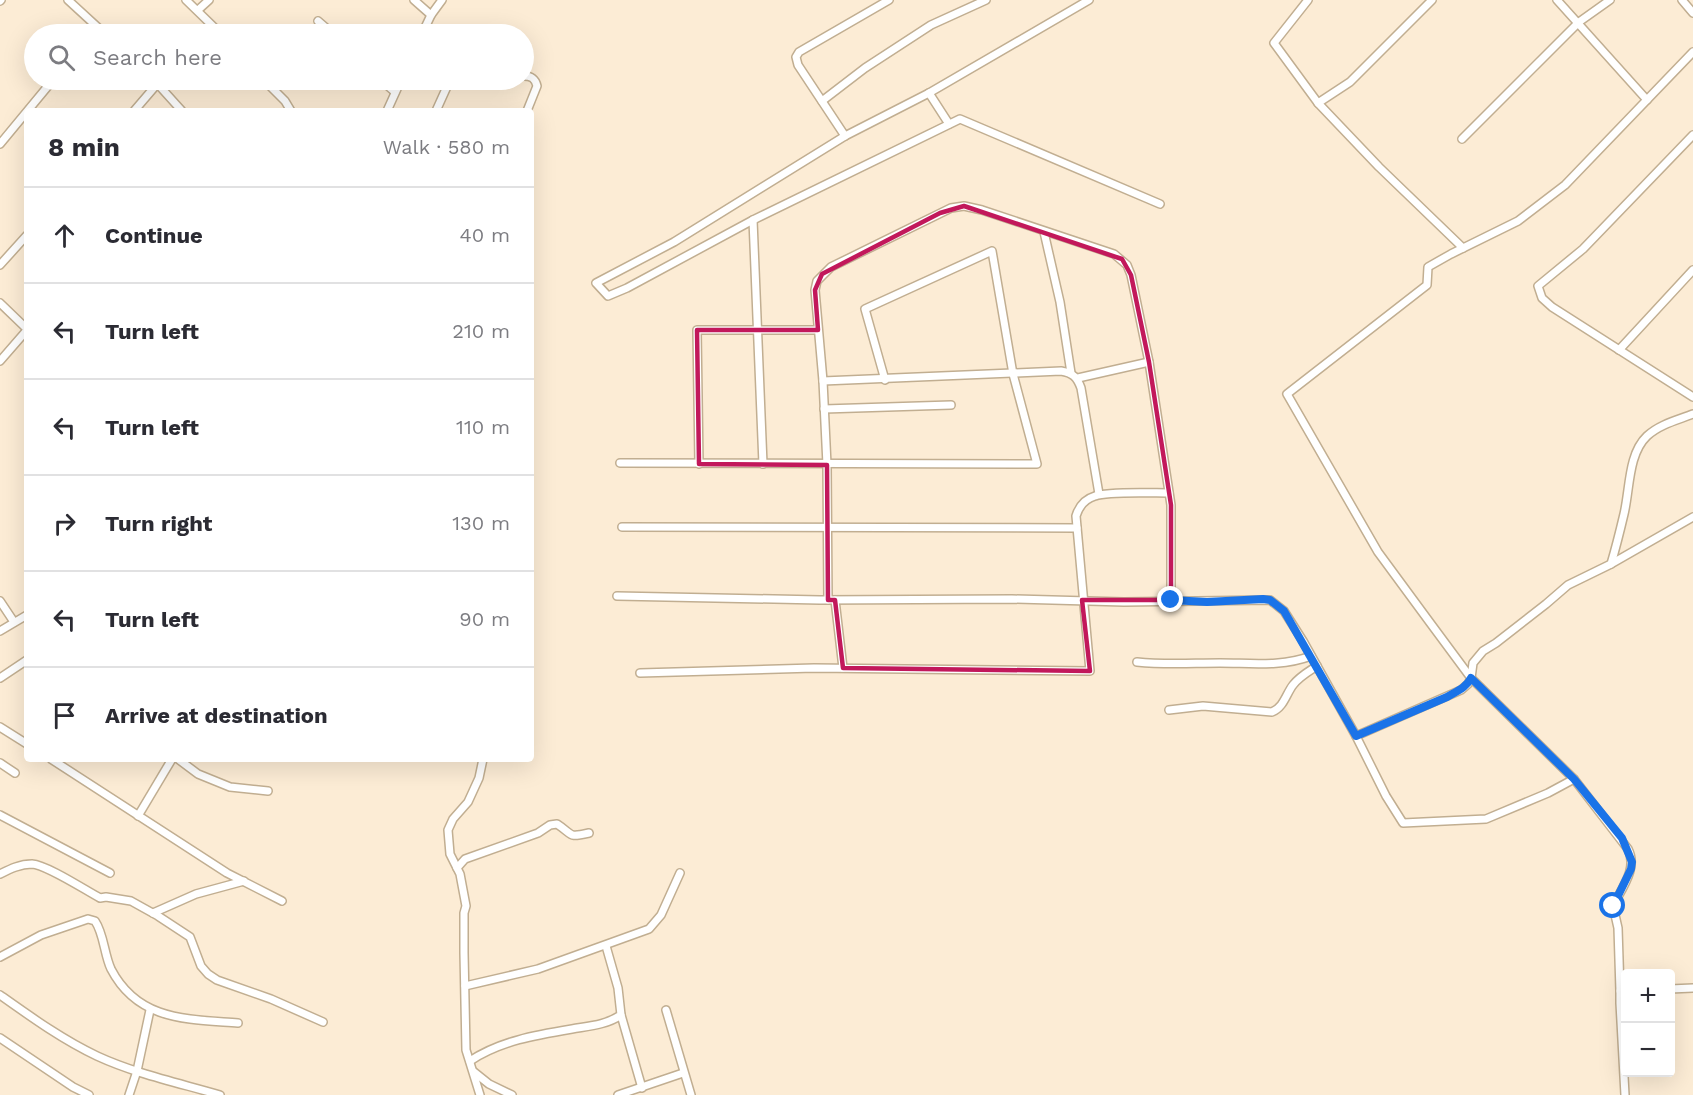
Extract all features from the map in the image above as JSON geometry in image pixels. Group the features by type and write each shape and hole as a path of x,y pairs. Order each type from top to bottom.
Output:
{"street":[{"path":"68,0 93,24"},
{"path":"186,0 211,24"},
{"path":"198,10 209,0"},
{"path":"414,0 431,15"},
{"path":"427,24 442,0"},
{"path":"845,136 798,65 796,57 799,52 889,0"},
{"path":"822,101 865,68 931,25 986,0"},
{"path":"1089,0 929,93 845,136 674,242 596,283 608,296 627,288 753,220 960,119 1160,204"},
{"path":"1299,0 1302,8"},
{"path":"1308,0 1275,43 1318,103 1463,248"},
{"path":"1318,103 1350,82 1432,0"},
{"path":"1557,0 1647,100"},
{"path":"1462,140 1579,22 1610,0"},
{"path":"1682,0 1693,13"},
{"path":"318,21 321,24"},
{"path":"1621,969 1618,928 1613,906 1631,869 1631,855 1622,838 1574,779 1471,678 1378,552 1287,394 1427,285 1428,267 1518,221 1565,185 1693,52"},
{"path":"528,108 537,86 534,79"},
{"path":"30,108 45,90"},
{"path":"136,108 149,90"},
{"path":"164,90 179,108"},
{"path":"274,90 289,108"},
{"path":"388,108 395,92 393,90"},
{"path":"437,108 445,90"},
{"path":"929,93 949,124"},
{"path":"0,144 24,115"},
{"path":"1693,135 1583,249 1538,286 1539,293 1551,307 1693,397"},
{"path":"843,668 831,600 823,381 815,290 817,281 831,267 940,213 958,207 972,207 1114,254 1127,265 1149,362 1171,505 1171,600"},
{"path":"753,220 763,464"},
{"path":"1044,232 1060,302 1071,373"},
{"path":"0,266 24,238"},
{"path":"620,463 1037,464 1013,374 992,251 865,309 885,380"},
{"path":"1619,350 1693,270"},
{"path":"0,303 24,326"},
{"path":"699,464 697,330 818,330"},
{"path":"0,361 24,333"},
{"path":"1078,378 1149,362"},
{"path":"823,381 1061,371 1071,373 1078,378 1084,399 1099,494"},
{"path":"824,409 951,405"},
{"path":"1611,564 1624,515 1633,463 1640,445 1661,426 1693,414"},
{"path":"640,673 843,668 1090,670 1082,600 1076,516 1078,508 1099,494 1169,493"},
{"path":"1356,736 1461,690 1468,684 1473,663 1483,651 1568,585 1611,564 1693,517"},
{"path":"622,527 1077,528"},
{"path":"617,596 831,600 1270,600 1284,611 1317,666 1398,818 1403,823 1486,819 1528,803 1574,779"},
{"path":"0,601 14,622"},
{"path":"0,631 24,617"},
{"path":"1137,662 1272,664 1298,661 1311,656"},
{"path":"0,678 24,662"},
{"path":"1168,710 1203,706 1272,712 1281,706 1297,681 1317,666"},
{"path":"0,727 24,742"},
{"path":"56,762 138,816 244,881 282,901"},
{"path":"138,816 170,762"},
{"path":"182,762 198,774 230,787 268,791"},
{"path":"480,1095 466,1050 464,913 466,906 460,874 450,854 447,830 453,819 468,802 479,778 482,762"},
{"path":"0,763 15,773"},
{"path":"0,815 110,873"},
{"path":"457,868 465,859 538,833 550,825 557,824 567,834 574,836 589,832"},
{"path":"0,874 22,865 39,866 100,898 131,902 153,913 189,937 201,966 217,980 255,992 323,1022"},
{"path":"465,986 538,969 649,929 669,900 680,873"},
{"path":"153,913 196,894 244,881"},
{"path":"0,957 48,932 88,919 95,921 99,926 106,956 117,980 150,1010 176,1018 238,1023"},
{"path":"606,946 618,988 621,1015 642,1088"},
{"path":"1675,989 1693,988"},
{"path":"0,995 81,1048 106,1060 220,1095"},
{"path":"129,1095 137,1071 150,1010"},
{"path":"666,1010 691,1095"},
{"path":"470,1061 486,1050 503,1044 531,1036 605,1023 621,1015"},
{"path":"1624,1023 1625,1095"},
{"path":"0,1038 73,1087 89,1095"},
{"path":"474,1072 489,1084 512,1095"},
{"path":"618,1095 684,1073"}],"highlighted area":[{"path":"964,206 1122,259 1131,275 1149,362 1171,505 1171,600 1082,600 1090,671 843,668 835,600 828,600 827,465 699,464 697,330 818,330 815,290 822,274 940,213"}],"route":[{"path":"1171,600 1207,602 1263,599 1278,605 1303,641 1356,736 1461,690 1471,678 1492,696 1504,711 1574,779 1622,838 1632,862 1631,869 1613,906"}]}
